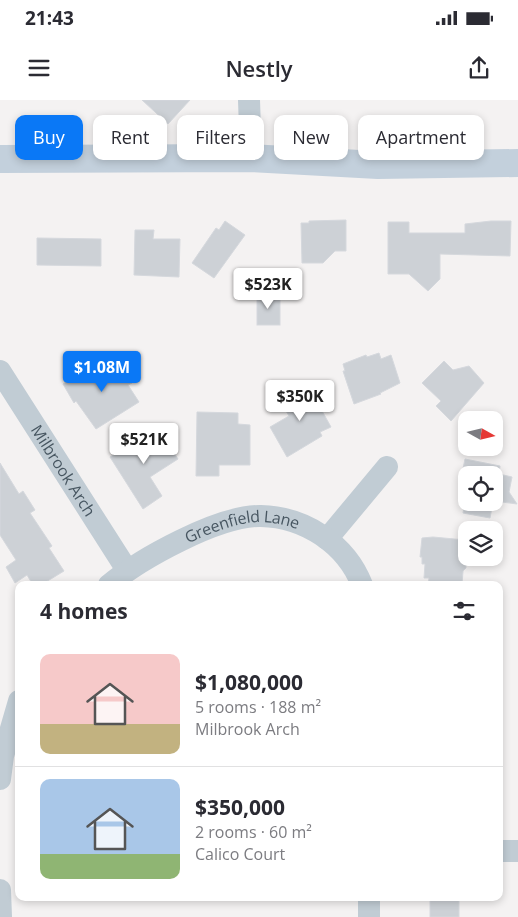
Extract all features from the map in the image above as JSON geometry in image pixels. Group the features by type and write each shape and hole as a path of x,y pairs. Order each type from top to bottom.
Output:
{"street":[{"path":"249,100 250,115"},
{"path":"0,158 177,158"},
{"path":"264,159 378,165 518,163"},
{"name":"Milbrook Arch","path":"0,370 126,570"},
{"path":"327,539 387,467"},
{"name":"Greenfield Lane","path":"114,581 126,570 200,532 229,521 260,516 291,521 319,532 345,554 360,581"},
{"path":"0,779 3,756 15,715"},
{"path":"503,851 518,851"},
{"path":"0,890 1,917"},
{"path":"369,901 369,917"}],"building":[{"path":"142,100 190,100 168,124 167,115 158,115"},
{"path":"346,220 346,251 335,251 323,263 302,263 301,223"},
{"path":"225,221 245,235 214,278 192,263 216,228 219,230"},
{"path":"511,221 510,256 440,254 440,279 428,291 409,274 388,274 388,222 409,222 409,233 465,233 465,224"},
{"path":"135,230 154,230 153,239 180,239 179,277 134,275"},
{"path":"37,238 101,239 101,266 37,265"},
{"path":"257,296 280,296 280,325 257,325"},
{"path":"379,353 381,359 391,355 400,383 381,394 354,404 343,371 345,371 343,364 366,355 367,357"},
{"path":"444,361 453,370 469,366 484,383 451,421 436,406 441,401 422,383"},
{"path":"96,364 115,364 119,372 123,369 132,383 128,385 139,402 96,429 76,401 74,403 63,384"},
{"path":"307,384 331,427 320,432 322,436 287,457 270,427 289,416 283,406 294,400 290,393"},
{"path":"197,412 238,413 238,424 250,425 250,465 219,465 219,476 196,476"},
{"path":"157,427 178,459 150,477 162,496 143,509 110,457"},
{"path":"465,459 500,466 464,466"},
{"path":"0,463 19,494 23,491 35,510 30,513 52,546 49,548 64,571 48,581 31,581 27,575 15,581 15,583 6,567 16,560 0,535"},
{"path":"503,475 512,477 509,492 517,504 503,502"},
{"path":"463,511 491,511 490,518 463,513"},
{"path":"422,538 458,539 458,566 466,566 463,571 462,581 429,581 429,578 424,578 425,564 422,564 422,557 420,557"},
{"path":"430,901 459,901 459,917 430,917"}]}
